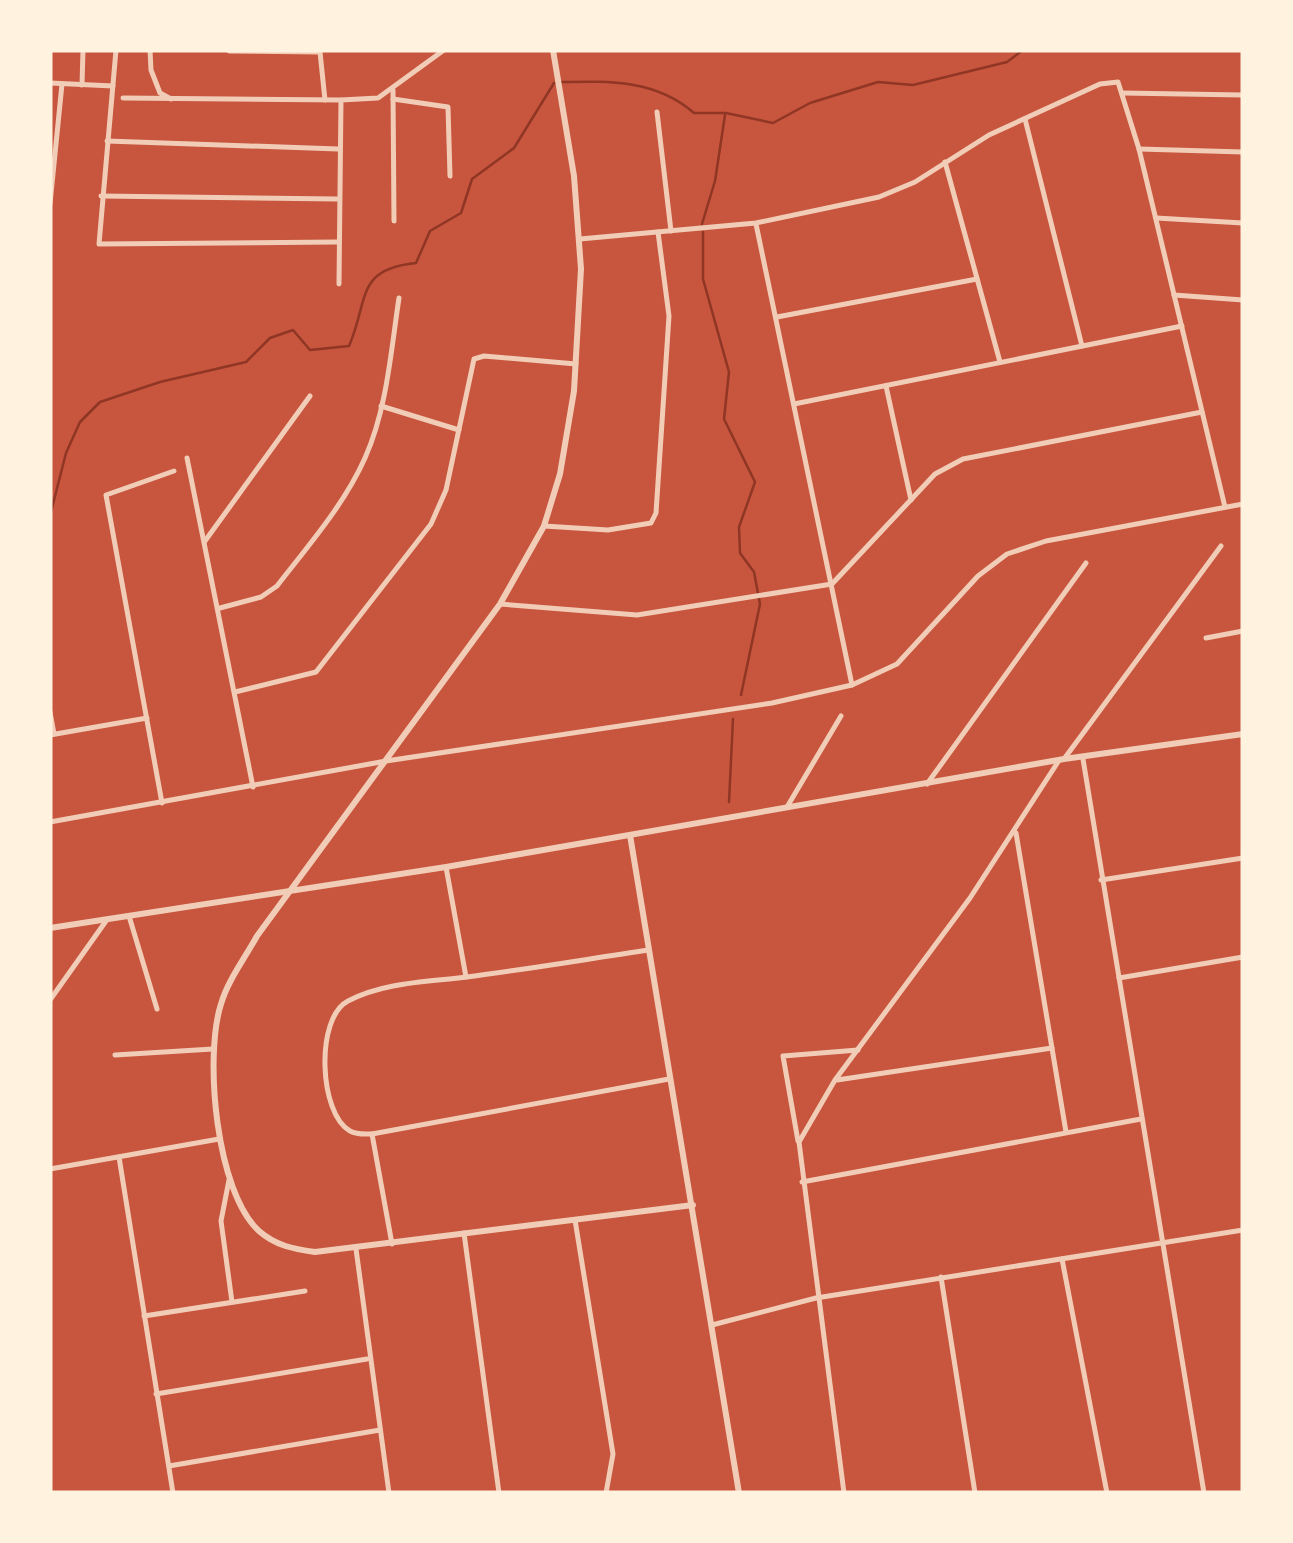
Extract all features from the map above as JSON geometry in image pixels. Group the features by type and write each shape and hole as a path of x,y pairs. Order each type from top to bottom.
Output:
{"street":[{"path":"82,85 83,50"},
{"path":"116,50 97,240 103,245 336,242"},
{"path":"150,50 151,70 160,93 174,100"},
{"path":"124,98 378,98 444,50"},
{"path":"552,50 574,176 580,240 576,364 560,474 544,526 500,604 257,936 221,1003 213,1049 222,1139 229,1180 258,1230 282,1247 315,1252 694,1206"},
{"path":"229,51 320,52 325,100"},
{"path":"580,240 756,223 879,197 1024,119 1100,84 1118,82 1139,149 1224,507"},
{"path":"50,83 113,86"},
{"path":"50,204 62,84"},
{"path":"393,90 394,222"},
{"path":"1122,94 1243,95"},
{"path":"393,99 448,107 450,176"},
{"path":"338,284 341,100"},
{"path":"657,112 671,230"},
{"path":"1024,119 1082,346"},
{"path":"107,140 338,149"},
{"path":"1139,149 1243,152"},
{"path":"945,162 1000,363"},
{"path":"101,196 337,199"},
{"path":"1156,218 1243,223"},
{"path":"756,223 852,685"},
{"path":"544,526 608,530 650,523 656,514 669,316 658,232"},
{"path":"777,317 977,279"},
{"path":"1174,294 1243,300"},
{"path":"220,608 261,597 288,572 348,490 366,456 381,406 400,298"},
{"path":"794,404 1182,326"},
{"path":"236,692 316,672 431,524 446,490 472,363 477,357 576,364"},
{"path":"886,386 911,500"},
{"path":"206,541 310,396"},
{"path":"381,406 459,430"},
{"path":"500,604 637,615 832,584 935,474 984,452 1202,412"},
{"path":"187,458 220,608 252,787"},
{"path":"162,803 106,495 174,471"},
{"path":"50,822 386,761 772,703 852,685 896,664 978,576 1007,554 1046,541 1243,504"},
{"path":"799,1142 836,1080 1061,761 1221,546"},
{"path":"925,786 1086,563"},
{"path":"1206,638 1243,631"},
{"path":"50,712 52,735 147,718"},
{"path":"786,810 842,716"},
{"path":"50,928 446,867 1061,761 1243,734"},
{"path":"1084,759 1204,1493"},
{"path":"1015,830 1066,1132"},
{"path":"630,835 739,1493"},
{"path":"1101,880 1243,858"},
{"path":"446,867 466,977"},
{"path":"129,916 157,1009"},
{"path":"50,1000 108,919"},
{"path":"649,950 385,988 347,1001 333,1012 326,1030 331,1098 342,1125 353,1134 372,1134 672,1079"},
{"path":"1118,978 1242,957 1243,966"},
{"path":"836,1080 1052,1048"},
{"path":"115,1055 213,1049"},
{"path":"844,1493 799,1142 782,1056 858,1050"},
{"path":"802,1182 1141,1119"},
{"path":"372,1134 392,1244"},
{"path":"50,1168 222,1139"},
{"path":"119,1157 173,1493"},
{"path":"229,1180 221,1220 232,1302"},
{"path":"575,1218 613,1454 606,1493"},
{"path":"712,1325 816,1298 1243,1230"},
{"path":"464,1233 499,1493"},
{"path":"356,1249 388,1493"},
{"path":"1062,1259 1107,1493"},
{"path":"940,1277 976,1493"},
{"path":"144,1316 305,1291"},
{"path":"156,1394 368,1359"},
{"path":"169,1466 380,1430"}],"waterway":[{"path":"562,82 648,88 694,113 726,113 773,123 810,103 878,82 913,85 1007,62 1023,50"},
{"path":"50,516 66,453 80,422 100,402 160,382 246,362 270,338 293,330 310,350 349,346 373,280 396,266 416,263 430,231 461,213 472,179 514,148 554,83"},
{"path":"702,224 715,181 725,115"},
{"path":"703,232 703,279 729,372 724,419 755,482 739,527 740,553 754,572 760,604 741,695"},
{"path":"729,802 733,719"}]}
